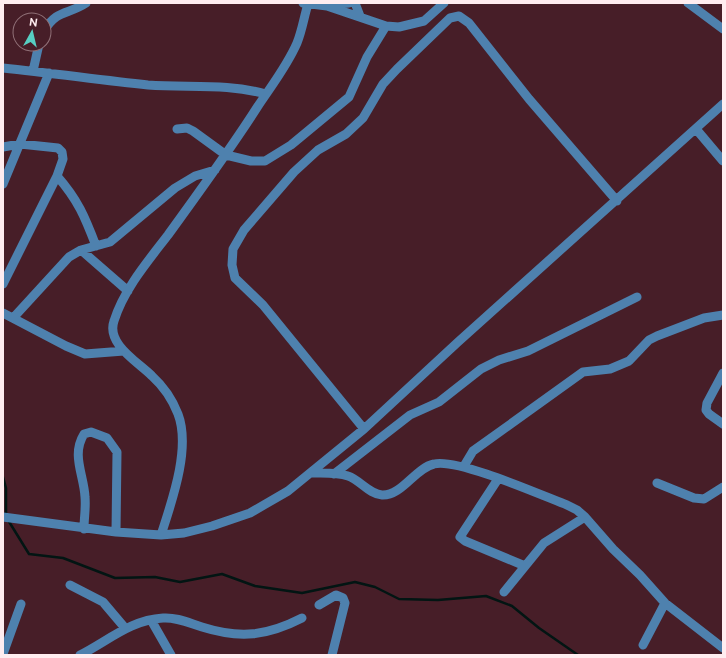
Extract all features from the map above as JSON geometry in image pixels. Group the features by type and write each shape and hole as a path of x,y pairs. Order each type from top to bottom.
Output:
{"street":[{"path":"52,21 61,12 86,3"},
{"path":"327,6 350,3"},
{"path":"355,3 360,16"},
{"path":"162,535 172,500 180,462 182,434 178,415 170,399 154,377 124,351 114,337 113,322 128,291 216,170 285,68 297,42 304,4 327,6 386,26 399,27 424,21 444,3"},
{"path":"688,3 723,29"},
{"path":"364,429 263,305 235,278 232,265 234,249 244,230 294,172 318,150 346,134 363,118 383,84 424,41 450,18 459,16 469,23 529,99 617,201"},
{"path":"177,129 187,128 193,131 226,155 251,161 265,161 291,145 349,97 354,91 366,57 386,26"},
{"path":"33,71 37,52"},
{"path":"3,68 149,85 226,86 249,89 266,94"},
{"path":"3,184 49,73"},
{"path":"3,517 84,529 162,535 184,533 212,526 250,513 288,491 312,473 364,429 458,342 617,201 723,104"},
{"path":"696,129 723,161"},
{"path":"3,147 20,144 58,148 62,152 64,159 3,284"},
{"path":"14,317 69,257 81,250 110,242 169,193 195,176 216,170"},
{"path":"57,176 70,191 83,212 96,246"},
{"path":"81,250 128,291"},
{"path":"334,474 410,415 439,402 481,369 499,360 528,351 637,297"},
{"path":"3,313 14,317 66,346 85,354 124,351"},
{"path":"464,466 469,456 474,451 583,372 610,369 629,361 649,340 657,336 704,318 723,314"},
{"path":"723,373 707,404 706,410 723,424"},
{"path":"84,529 85,498 79,470 79,443 84,434 91,432 107,438 117,452 116,532"},
{"path":"312,473 348,476 366,486 374,494 384,495 394,492 434,463 464,466 567,505 577,510 585,517 613,549 640,574 665,603 723,648"},
{"path":"498,479 460,537 465,541 525,566"},
{"path":"657,483 694,498 704,499 723,488"},
{"path":"504,592 544,543 585,517"},
{"path":"70,585 103,602 125,628"},
{"path":"319,605 336,595 343,598 345,603 332,655"},
{"path":"643,645 665,603"},
{"path":"3,654 21,604"},
{"path":"80,655 125,628 151,620 176,619 216,631 252,634 281,628 302,618"},
{"path":"151,620 171,655"}],"waterway":[{"path":"3,477 6,488 6,515"},
{"path":"8,520 29,554 63,558 115,578 155,577 180,582 222,574 255,586 302,593 355,582 375,587 399,599 438,600 486,596 512,606 539,628 578,655"}]}
